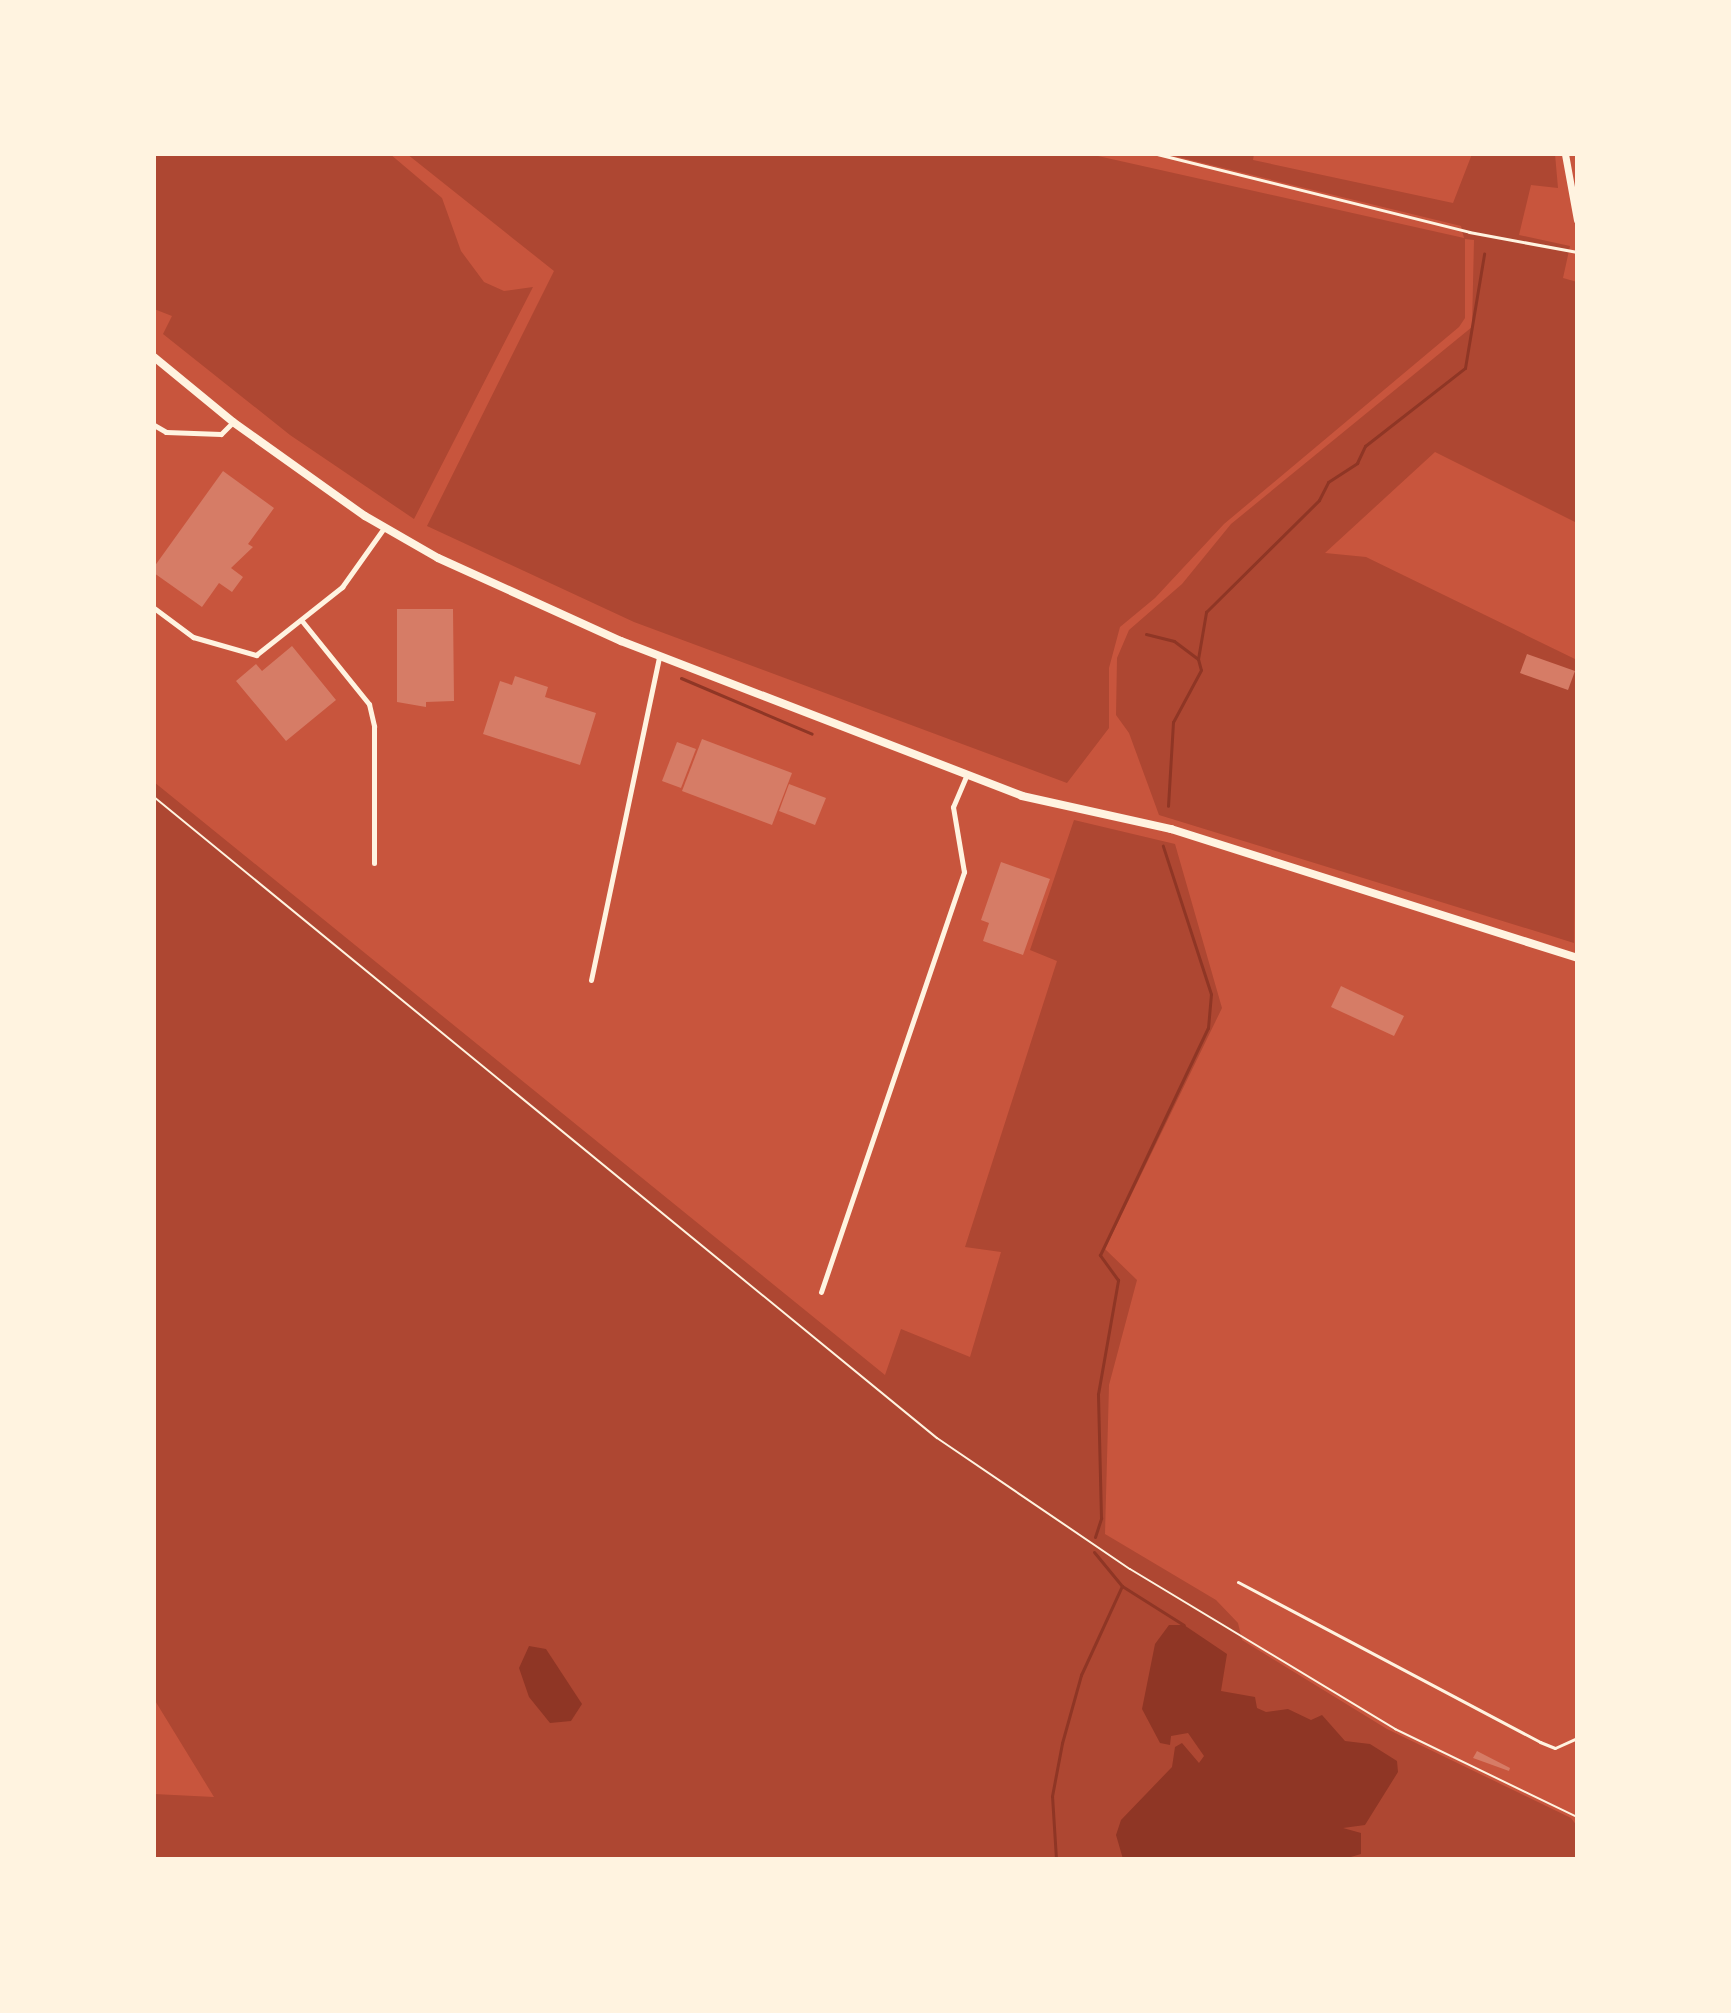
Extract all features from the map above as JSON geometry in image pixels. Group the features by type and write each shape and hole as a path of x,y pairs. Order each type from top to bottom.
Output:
{"main road":[{"path":"154,357 233,422 384,528 510,593 966,776 1047,804 1171,829 1577,958"}],"street":[{"path":"1565,154 1577,220"},
{"path":"214,441 233,422"},
{"path":"154,425 166,432 221,434"},
{"path":"154,608 193,637 249,655 267,651 354,574 384,528"},
{"path":"302,621 369,704 374,726 374,863"},
{"path":"591,980 659,655"},
{"path":"821,1292 964,872 953,807 966,776"}],"lane":[{"path":"1157,154 1469,232 1577,252"},
{"path":"1238,1582 1540,1742 1555,1748 1577,1738"}],"path":[{"path":"154,797 937,1438 1130,1569 1395,1729 1577,1817"}],"shaded area":[{"path":"154,154 390,154 442,198 461,251 484,282 504,291 533,287 414,519 290,435 163,334 172,316 154,309"},
{"path":"407,154 1089,154 1464,238 1461,226 1166,154 1254,154 1253,160 1453,203 1472,154 1555,154 1558,188 1531,185 1519,235 1570,246 1563,278 1577,282 1577,523 1435,452 1325,553 1366,557 1577,660 1574,943 1159,815 1129,733 1116,715 1117,658 1129,630 1182,584 1231,524 1472,327 1474,240 1465,239 1465,318 1459,327 1224,524 1155,598 1120,627 1109,668 1109,728 1067,783 634,622 427,526 554,271"},
{"path":"154,782 885,1375 901,1329 970,1357 1001,1252 965,1247 1057,961 1030,950 1074,820 1175,844 1222,1008 1105,1249 1137,1280 1109,1385 1105,1534 1216,1600 1238,1623 1242,1640 1387,1729 1571,1818 1577,1826 1576,1859 154,1859 154,1794 214,1797 154,1699"},
{"path":"1169,1625 1184,1625 1227,1654 1221,1691 1255,1697 1257,1708 1266,1712 1288,1709 1311,1720 1322,1715 1345,1741 1370,1744 1397,1761 1398,1772 1365,1825 1343,1828 1361,1833 1361,1854 1344,1859 1123,1859 1116,1835 1121,1820 1172,1767 1175,1747 1182,1743 1199,1763 1204,1756 1188,1733 1171,1736 1170,1745 1160,1743 1142,1709 1155,1644"},
{"path":"529,1646 546,1649 582,1704 571,1721 550,1723 529,1697 519,1668"}],"building":[{"path":"223,471 274,508 248,544 253,547 231,568 243,577 232,592 219,583 202,607 154,573 154,567"},
{"path":"397,609 453,609 454,701 426,702 426,707 397,702"},
{"path":"292,646 336,700 286,741 236,681 256,664 262,671"},
{"path":"1527,654 1575,671 1568,690 1520,673"},
{"path":"515,676 548,687 545,697 596,713 580,765 483,734 500,681 512,685"},
{"path":"702,739 792,773 772,825 682,791"},
{"path":"677,742 696,749 681,788 662,781"},
{"path":"789,784 826,798 815,825 779,811"},
{"path":"1001,862 1050,879 1023,955 983,941 989,923 981,920"},
{"path":"1341,986 1404,1016 1394,1036 1331,1007"},
{"path":"1477,1751 1510,1768 1509,1771 1473,1758"}],"waterway":[{"path":"1198,659 1206,612 1319,500 1328,482 1357,463 1365,446 1465,368 1484,254"},
{"path":"1146,634 1174,641 1198,659 1201,670 1173,722 1168,806"},
{"path":"681,678 812,734"},
{"path":"1095,1537 1101,1518 1098,1394 1118,1280 1100,1255 1208,1028 1211,994 1163,846"},
{"path":"1094,1552 1122,1586 1184,1625"},
{"path":"1056,1859 1052,1796 1062,1743 1081,1675 1122,1586"}]}
